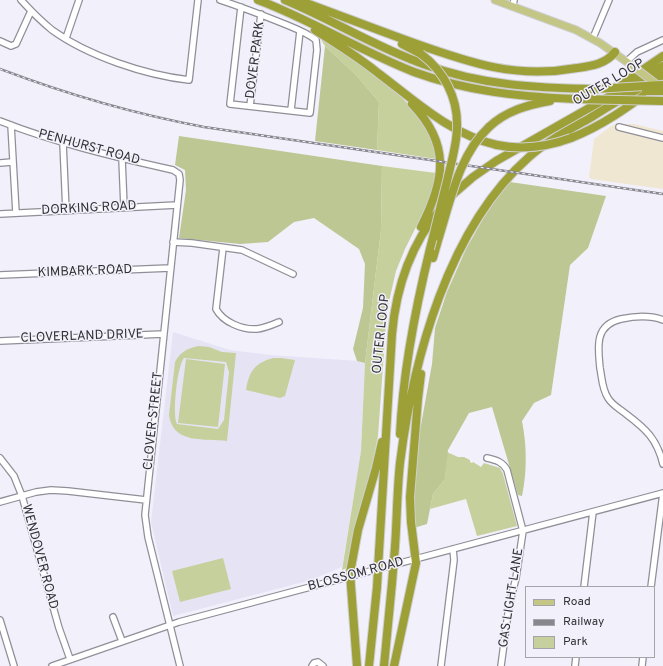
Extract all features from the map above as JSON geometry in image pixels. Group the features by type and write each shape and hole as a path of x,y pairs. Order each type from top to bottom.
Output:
{"highway":[{"path":"260,0 317,31 348,51 455,129 478,140 497,145 514,148 533,147 549,145 571,138 610,119 663,84"},
{"path":"260,0 312,23 381,58 433,78 466,87 501,94 529,97 663,101"},
{"path":"285,0 394,53 446,72 474,79 509,85 544,88 663,90"},
{"path":"298,0 400,42 421,54 437,69 447,84 454,101 457,122 455,146 408,349 403,386 398,491"},
{"path":"353,22 462,60 512,70 542,72 580,68 605,61 615,52"},
{"path":"538,137 663,56"},
{"name":"OUTER LOOP","path":"369,666 379,552 393,320 398,292 404,272 415,246 438,211 457,190 484,169 663,66"},
{"name":"OUTER LOOP","path":"384,666 395,548 401,456 412,393 422,352 437,305 456,260 472,228 492,198 514,171 529,157 552,140 663,75"},
{"path":"390,82 415,107 429,125 436,141 440,159 440,178 436,196 413,245 404,272"},
{"path":"594,89 663,84"},
{"path":"416,315 439,237 466,158 477,139 502,117 524,107 547,102 575,99"},
{"path":"394,666 416,559 411,526 410,501 418,399 422,368 437,305"},
{"path":"357,666 350,577 358,530 379,455 388,403"}],"main road":[{"path":"495,0 513,3 564,24 593,38 634,66 663,90"}],"street":[{"path":"21,0 31,12 52,30 94,54 124,65 169,77 189,80 198,0"},
{"path":"66,38 79,0"},
{"path":"220,0 241,7 261,14 300,31 314,39 317,46 310,113 230,104 241,7"},
{"path":"593,38 609,0"},
{"path":"0,41 11,46 16,44 31,12"},
{"name":"DOVER PARK","path":"250,106 261,14"},
{"path":"290,110 300,31"},
{"path":"627,61 635,53 663,40"},
{"name":"PENHURST ROAD","path":"0,121 63,143 178,172"},
{"path":"11,125 16,213"},
{"path":"619,127 663,138"},
{"path":"63,143 66,211"},
{"path":"122,159 124,207"},
{"path":"0,163 12,162"},
{"name":"CLOVER STREET","path":"178,172 180,180 145,519 147,533 180,666"},
{"name":"DORKING ROAD","path":"0,214 177,205"},
{"path":"173,242 242,250 293,274"},
{"path":"223,248 216,309 219,314 227,321 240,327 256,329 267,327 279,322"},
{"name":"KIMBARK ROAD","path":"0,275 170,268"},
{"path":"663,320 646,316 628,317 616,320 608,324 602,332 598,346 602,381 608,398 614,405 650,434 657,445 663,464"},
{"name":"CLOVERLAND DRIVE","path":"0,341 163,334"},
{"name":"WENDOVER ROAD","path":"0,458 14,476 22,496 59,628 70,659"},
{"path":"487,458 505,465 523,531"},
{"path":"0,502 42,491 58,490 146,500"},
{"path":"651,586 663,493"},
{"name":"BLOSSOM ROAD","path":"52,666 170,625 663,493"},
{"path":"584,586 593,512"},
{"name":"GAS LIGHT LANE","path":"501,666 508,606 516,578 523,531"},
{"path":"441,666 454,560 453,549"},
{"path":"113,617 122,641"},
{"path":"0,620 14,666"},
{"path":"312,666 318,662 323,666"}],"shaded area":[{"path":"616,124 634,124 663,131 663,189 591,179 589,177 594,139"},
{"path":"173,332 230,350 271,355 357,361 365,363 361,452 342,567 311,580 173,616 151,522"}],"green space":[{"path":"320,38 379,78 407,102 430,133 436,159 377,150 379,102 357,76 325,46"},
{"path":"325,46 357,76 379,102 377,150 315,141"},
{"path":"179,136 382,166 381,230 365,363 357,361 353,349 363,308 365,264 359,249 314,218 294,222 268,242 240,244 179,238 186,190 185,170 175,165"},
{"path":"382,166 436,173 431,197 405,249 396,271 387,310 378,436 371,470 356,524 347,568 342,570 361,451 365,363 381,230"},
{"path":"510,182 606,196 588,248 570,265 551,395 534,403 522,421 526,459 522,496 518,495 492,407 469,413 448,450 445,479 433,494 427,524 414,528 413,516 417,439 432,364 435,328 447,292 466,249 483,219"},
{"path":"195,347 209,347 222,352 236,353 227,441 183,436 172,425 169,415 175,362 182,353","holes":["184,358 226,362 229,372 224,420 218,429 177,424 175,411 177,380 181,363"]},
{"path":"273,358 295,360 285,396 280,398 246,390 251,373 257,365"},
{"path":"186,359 225,364 218,427 178,423"},
{"path":"447,452 458,457 464,457 470,460 470,462 473,462 481,467 484,463 500,468 517,526 477,536 466,499 430,509 433,494 445,479"},
{"path":"223,558 231,589 180,602 172,571"}],"railway":[{"path":"0,69 50,87 126,110 204,127 663,194"}]}
